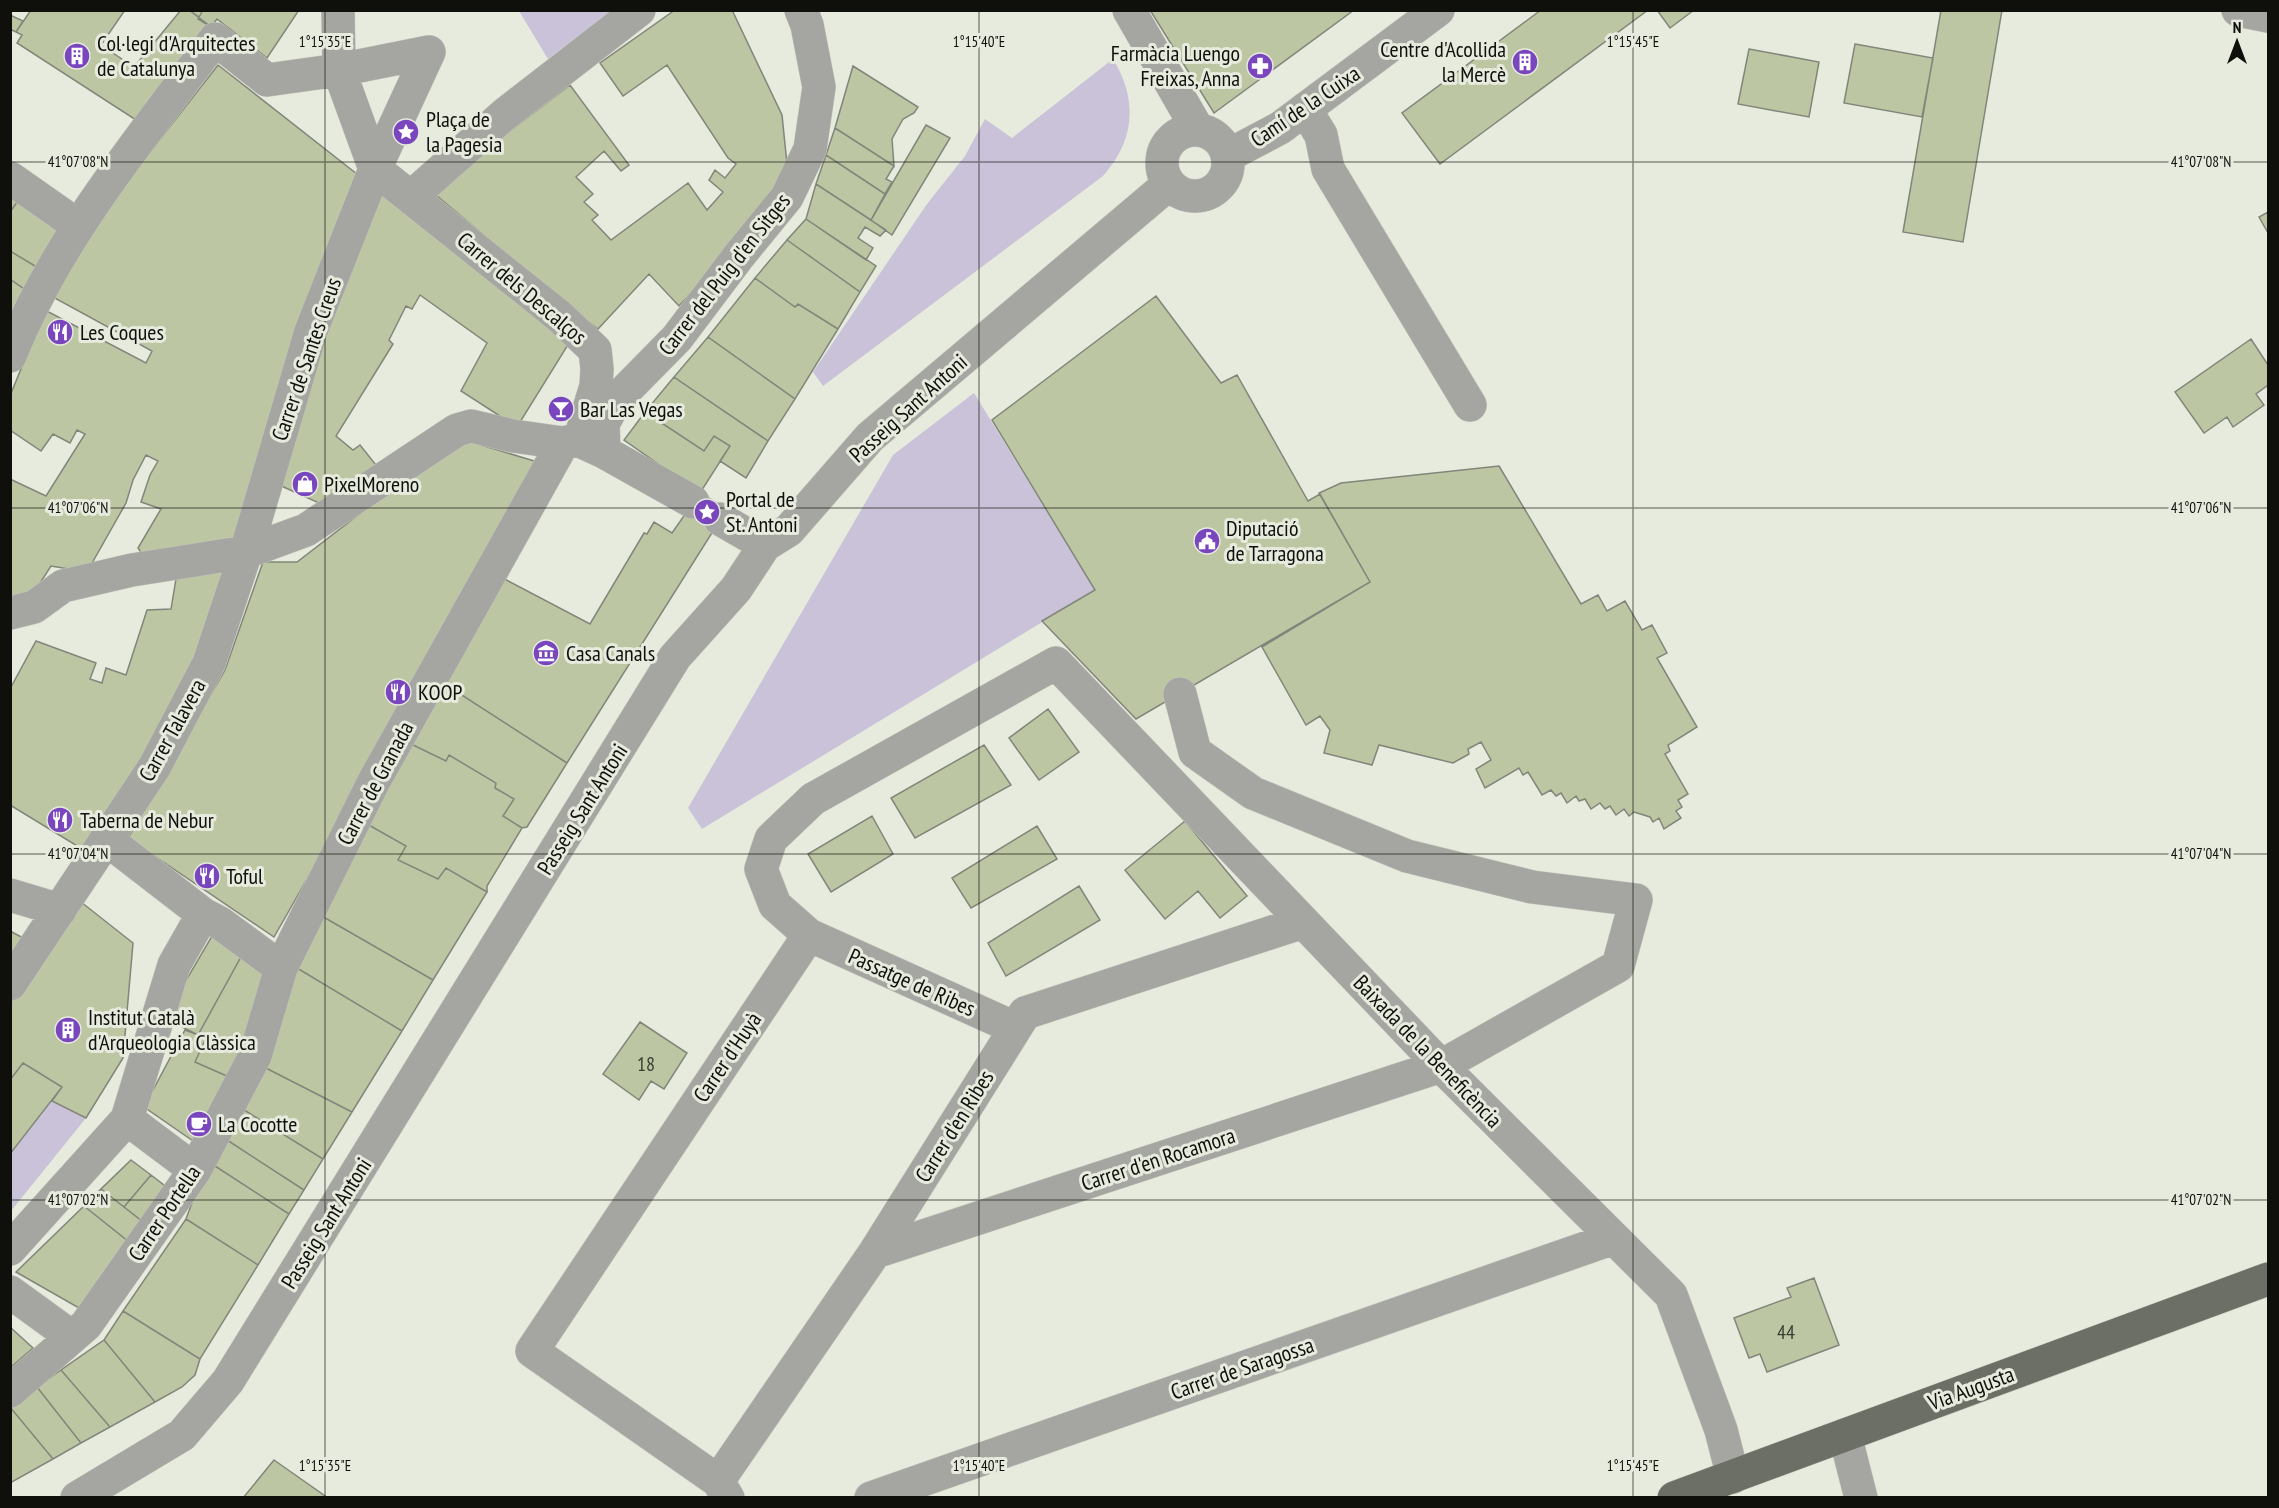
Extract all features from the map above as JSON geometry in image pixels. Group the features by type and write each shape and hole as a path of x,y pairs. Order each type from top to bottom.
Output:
{"main road":[{"name":"Via Augusta","path":"1674,1497 2268,1279"}],"street":[{"path":"338,10 339,70 375,169"},
{"path":"411,197 505,114 639,10"},
{"name":"Carrer del Puig d'en Sitges","path":"582,445 603,424 616,400 677,338 738,256 788,197 810,149 819,87 807,25 801,10"},
{"path":"1129,10 1198,130"},
{"name":"Camí de la Cuixa","path":"1227,156 1280,128 1438,10"},
{"path":"2238,10 2268,16"},
{"path":"10,356 21,330 77,225 215,39 267,80 339,70 429,52 375,169"},
{"path":"1305,109 1321,135 1328,169 1470,405"},
{"path":"1198,130 1209,133 1218,139 1227,156 1227,171 1223,181 1215,190 1196,196 1184,194 1169,184 1162,167 1162,156 1167,145 1176,135 1187,131 1198,130"},
{"name":"Carrer dels Descalços","path":"375,169 559,316 595,350 596,386 582,445"},
{"name":"Carrer de Santes Creus","path":"246,552 311,331 375,169"},
{"path":"10,178 77,225"},
{"name":"Passeig Sant Antoni","path":"77,1497 182,1435 228,1381 675,657 736,589 765,545 789,530 870,437 1169,184"},
{"path":"10,613 34,606 63,586 132,570 246,552 306,530 457,430 471,426 513,436 582,445 693,502"},
{"name":"Carrer de Granada","path":"281,968 373,783 582,445"},
{"path":"720,519 765,545"},
{"name":"Carrer Talavera","path":"10,984 154,766 209,663 246,552"},
{"name":"Baixada de la Beneficència","path":"809,935 775,905 761,869 771,839 813,799 1056,663 1441,1066 1671,1295 1721,1430 1733,1477"},
{"name":"Carrer d'en Rocamora","path":"875,1252 1441,1066 1618,966 1636,900 1532,887 1407,856 1253,793 1195,752 1180,694"},
{"path":"106,839 203,914 281,968"},
{"path":"10,895 60,910"},
{"path":"10,1250 127,1119 174,965 203,914"},
{"name":"Carrer d'en Ribes","path":"723,1489 1025,1012 1303,922"},
{"name":"Passatge de Ribes","path":"809,935 1015,1028"},
{"name":"Carrer d'Huyà","path":"723,1489 532,1351 809,935"},
{"name":"Carrer Portella","path":"10,1391 86,1324 195,1170 255,1056 281,968"},
{"path":"127,1119 195,1170"},
{"name":"Carrer de Saragossa","path":"871,1497 1614,1238"},
{"path":"10,1292 72,1337"},
{"path":"1845,1435 1861,1497"}],"shaded area":[{"path":"519,11 611,11 548,59"},
{"path":"1113,59 1126,90 1129,119 1122,148 1103,176 823,386 813,372 927,204 965,156 985,119 1012,138"},
{"path":"974,393 1095,590 702,829 688,808 893,455"},
{"path":"52,1101 86,1118 11,1211 10,1155"}],"building":[{"name":"Col·legi d'Arquitectes de Catalunya","path":"31,10 125,10 101,45 134,67 181,10 189,10 211,27 136,120 17,43 22,35 16,32"},
{"path":"189,10 203,10 199,17"},
{"path":"203,10 299,10 267,58 217,19 211,27 198,19"},
{"path":"675,10 732,10 782,115 787,164 775,202 679,306 649,274 598,329 507,262 511,258 431,191 570,85 629,165 621,171 604,151 576,177 593,194 584,202 598,215 592,220 611,240 688,183 707,210 723,192 709,180 715,170 725,178 736,164 728,158 667,65 623,96 600,63"},
{"path":"1150,10 1354,10 1214,113"},
{"name":"Centre d'Acollida la Mercè","path":"1541,10 1648,10 1440,164 1402,113"},
{"path":"1657,10 1694,10 1670,28"},
{"path":"1941,10 2002,10 1963,242 1903,232"},
{"path":"10,15 23,21 16,32 10,29"},
{"path":"1855,44 1933,58 1922,117 1844,103"},
{"path":"1749,49 1819,62 1809,117 1738,104"},
{"path":"218,65 362,178 235,541 144,557 138,548 161,509 141,502 150,475 158,461 146,455 133,480 126,503 87,572 51,566 31,597 10,601 10,479 46,496 85,434 77,430 70,443 53,434 41,451 10,430 10,396 45,310 146,363 152,351 51,296 117,194"},
{"path":"853,66 918,107 914,113 903,119 892,139 894,166 835,128"},
{"path":"926,125 950,138 892,235 871,220"},
{"path":"835,128 894,166 886,179 892,182 885,194 826,155"},
{"path":"826,155 885,194 871,220 816,184"},
{"path":"816,184 886,230 880,236 865,227 858,238 873,248 866,260 806,219"},
{"path":"10,185 23,194 10,212"},
{"path":"23,194 65,223 40,269 10,251 10,212"},
{"path":"382,194 571,340 517,427 461,391 487,343 420,295 412,309 406,306 389,340 393,344 336,436 353,450 360,445 376,465 321,504 277,484 320,342"},
{"path":"2268,212 2268,233 2259,217"},
{"path":"806,219 876,266 860,292 787,240"},
{"path":"787,240 860,292 838,329 798,304 795,307 755,278"},
{"path":"10,251 40,269 27,291 10,279"},
{"path":"755,278 795,307 798,304 838,329 795,399 708,337"},
{"path":"10,279 27,291 10,326"},
{"name":"Diputació de Tarragona","path":"1156,296 1221,383 1237,375 1308,501 1320,494 1370,582 1136,719 1042,621 1095,590 992,420"},
{"path":"708,337 795,399 768,441 674,377"},
{"path":"2251,339 2268,365 2268,385 2256,394 2264,405 2233,427 2227,417 2204,433 2175,392"},
{"path":"674,377 768,441 746,478 720,461 730,446 714,436 704,451 645,412"},
{"path":"645,412 704,451 714,436 730,446 700,493 624,440"},
{"path":"458,438 544,464 274,937 128,838 225,670 263,562 297,562"},
{"path":"1499,466 1581,604 1598,595 1607,611 1625,601 1642,630 1652,625 1667,653 1657,658 1697,727 1668,745 1670,751 1665,754 1688,794 1678,800 1682,807 1676,811 1681,818 1664,829 1659,818 1653,822 1650,817 1634,812 1629,816 1624,809 1616,815 1610,806 1605,809 1600,803 1591,809 1585,799 1579,801 1576,796 1567,803 1561,793 1556,796 1551,790 1542,795 1528,772 1523,775 1519,768 1485,788 1476,769 1491,760 1481,742 1468,749 1469,754 1453,763 1379,745 1372,765 1324,753 1330,730 1320,716 1306,725 1262,647 1370,582 1319,493 1341,483"},
{"name":"Casa Canals","path":"700,493 727,509 567,763 440,681 497,575 590,624 644,533 647,534 654,522 672,533"},
{"path":"232,570 200,659 87,852 10,805 10,689 36,641 96,663 90,679 102,683 106,668 126,675 147,610 171,609 176,579"},
{"path":"440,681 567,763 527,827 522,828 503,816 514,799 495,788 496,783 449,755 446,761 409,743"},
{"path":"1048,709 1079,752 1039,780 1009,738"},
{"path":"409,743 446,761 449,755 496,783 495,788 514,799 503,816 522,828 487,886 487,892 446,868 438,879 398,860 406,846 367,824"},
{"path":"984,745 1011,785 915,838 891,798"},
{"path":"872,816 893,854 831,892 808,854"},
{"path":"1185,821 1247,896 1220,918 1198,891 1165,919 1125,870"},
{"path":"367,824 406,846 398,860 438,879 446,868 487,892 433,980 320,915"},
{"path":"1037,826 1057,859 971,908 952,878"},
{"path":"1079,886 1100,920 1006,976 988,943"},
{"name":"Institut Català d'Arqueologia Clàssica","path":"81,902 133,943 123,1058 86,1118 52,1101 62,1087 23,1063 10,1080 10,1003"},
{"path":"320,915 433,980 402,1031 292,965"},
{"path":"10,931 29,941 10,968"},
{"path":"212,936 242,955 198,1035 164,1018"},
{"path":"242,955 273,975 245,1054 198,1035"},
{"path":"292,965 402,1031 352,1112 260,1065"},
{"path":"640,1022 687,1053 664,1089 651,1081 639,1100 603,1074"},
{"path":"185,1030 206,1038 195,1062 236,1080 196,1143 144,1107"},
{"path":"206,1038 245,1054 236,1080 195,1062"},
{"path":"23,1063 62,1087 10,1154 10,1080"},
{"path":"260,1065 352,1112 323,1159 241,1108"},
{"path":"241,1108 323,1159 304,1190 227,1140"},
{"path":"227,1140 304,1190 289,1214 215,1166"},
{"path":"131,1160 151,1175 124,1207 101,1189"},
{"path":"215,1166 289,1214 258,1265 186,1219 197,1189"},
{"path":"151,1175 169,1189 143,1222 124,1207"},
{"path":"101,1189 143,1222 129,1242 84,1206"},
{"path":"84,1206 129,1242 79,1308 16,1272"},
{"path":"186,1219 258,1265 200,1359 123,1311"},
{"path":"1814,1278 1839,1345 1767,1372 1760,1354 1749,1358 1734,1318 1791,1297 1787,1288"},
{"path":"123,1311 200,1359 195,1375 182,1387 155,1402 104,1340"},
{"path":"10,1327 33,1348 10,1368"},
{"path":"104,1340 155,1402 110,1427 61,1370"},
{"path":"61,1370 110,1427 81,1443 37,1387"},
{"path":"37,1387 81,1443 53,1459 10,1407"},
{"path":"10,1407 53,1459 10,1483"},
{"path":"274,1460 328,1498 243,1498"}],"place":[{"name":"Col·legi d'Arquitectes de Catalunya","path":"77,56"},
{"name":"Centre d'Acollida la Mercè","path":"1525,62"},
{"name":"Farmàcia Luengo Freixas, Anna","path":"1260,66"},
{"name":"Plaça de la Pagesia","path":"406,132"},
{"name":"Les Coques","path":"60,332"},
{"name":"Bar Las Vegas","path":"561,409"},
{"name":"PixelMoreno","path":"305,484"},
{"name":"Portal de St. Antoni","path":"707,512"},
{"name":"Diputació de Tarragona","path":"1207,541"},
{"name":"Casa Canals","path":"546,653"},
{"name":"KOOP","path":"398,692"},
{"name":"Taberna de Nebur","path":"60,820"},
{"name":"Toful","path":"207,876"},
{"name":"Institut Català d'Arqueologia Clàssica","path":"68,1030"},
{"name":"La Cocotte","path":"199,1124"}]}
